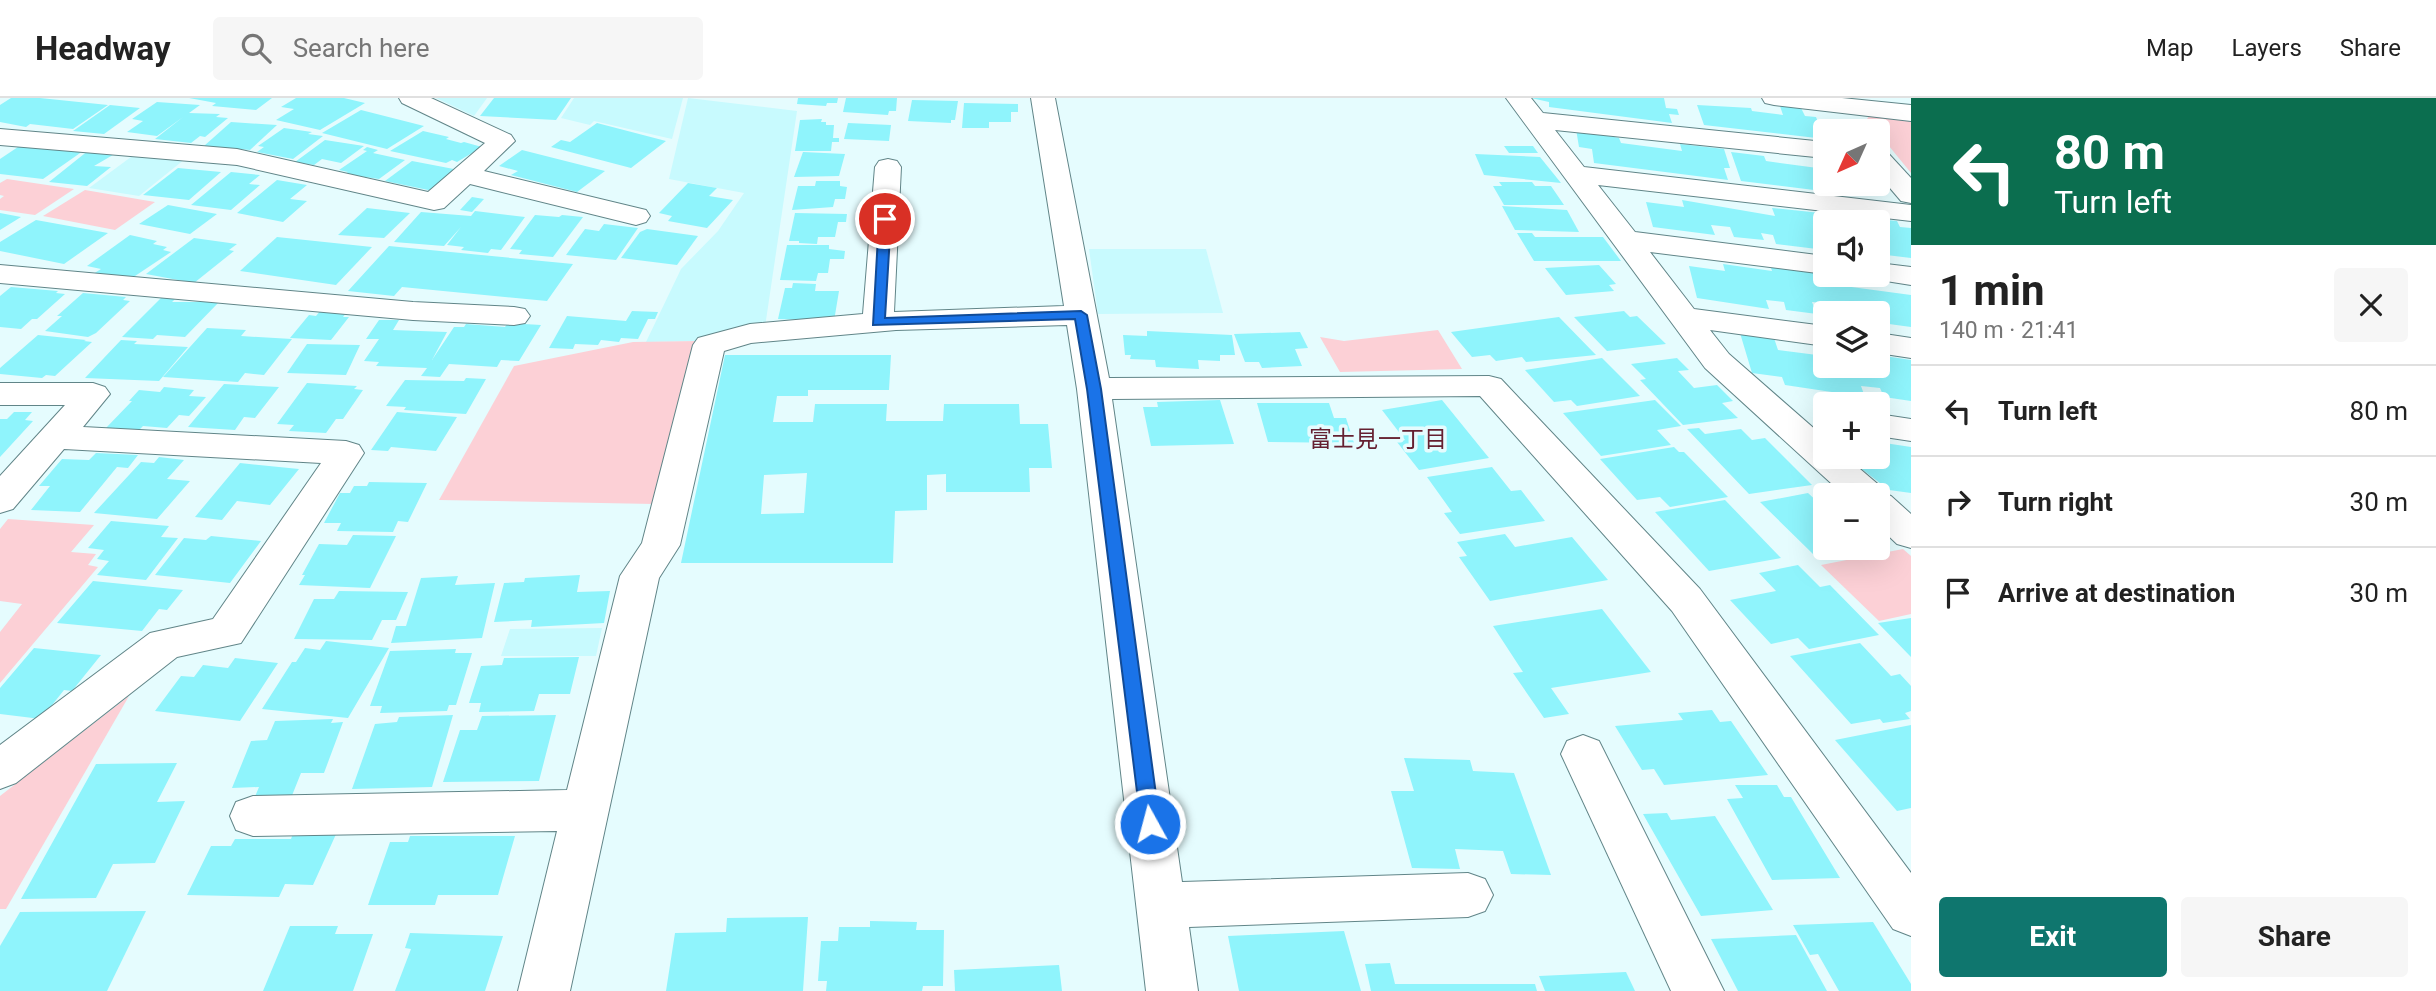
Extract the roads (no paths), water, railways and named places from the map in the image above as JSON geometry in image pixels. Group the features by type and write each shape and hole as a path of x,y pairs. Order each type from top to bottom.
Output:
{"street":[{"path":"0,137 237,157 435,202 502,141 411,98"},
{"path":"1043,98 1094,389 1172,991"},
{"path":"1773,98 1828,101 1911,113"},
{"path":"1828,101 1844,119"},
{"path":"1526,109 1813,148"},
{"path":"1526,109 1717,361 1853,483"},
{"path":"878,323 888,167"},
{"path":"1890,171 1911,195"},
{"path":"1576,174 1911,213"},
{"path":"465,175 636,216"},
{"path":"1626,240 1813,263"},
{"path":"1890,273 1911,276"},
{"path":"0,274 399,310 514,316"},
{"path":"544,991 640,576 662,545 709,345 750,334 878,323 1081,315"},
{"path":"1684,317 1813,334"},
{"path":"1890,345 1911,348"},
{"path":"1094,389 1489,386 1686,600 1911,913"},
{"path":"0,394 93,394 2,495"},
{"path":"1772,411 1813,416"},
{"path":"1890,427 1911,430"},
{"path":"0,771 165,644 226,632 346,453 55,437"},
{"path":"1583,754 1698,991"},
{"path":"253,816 586,810"},
{"path":"1161,905 1468,895"}],"district":[{"name":"富士見一丁目","path":"1378,439"}]}
